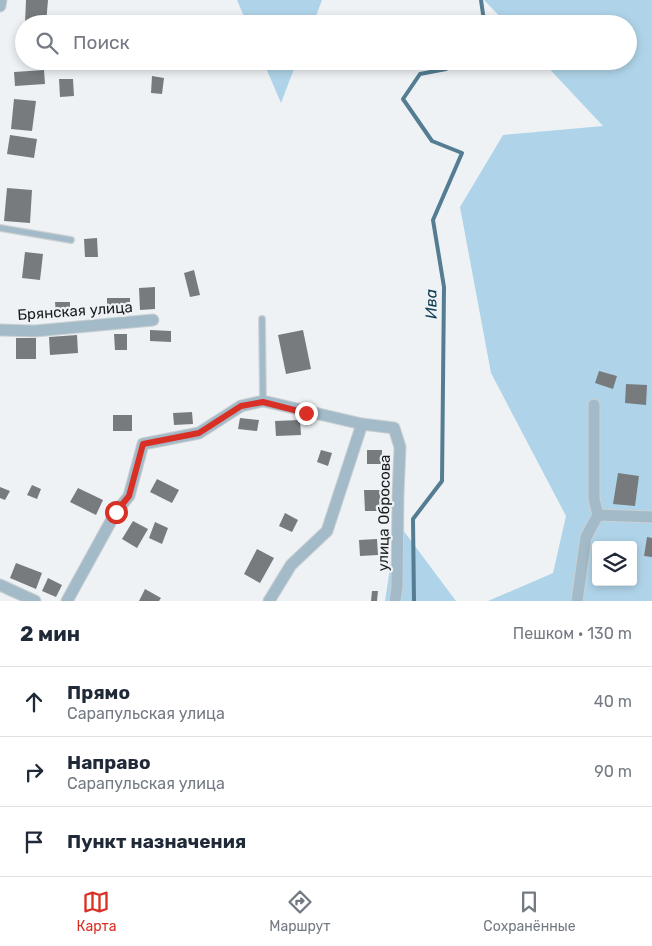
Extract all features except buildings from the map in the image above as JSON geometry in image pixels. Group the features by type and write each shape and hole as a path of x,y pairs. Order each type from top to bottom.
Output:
{"street":[{"path":"0,6 1,0"},
{"name":"Брянская улица","path":"0,330 36,331 152,320"},
{"path":"67,601 116,512 129,496 143,444 199,433 241,406 263,402 362,424 327,530 291,565 269,601"},
{"path":"578,601 586,537 598,515 594,499 594,405"},
{"name":"улица Обросова","path":"362,424 394,428 400,448 397,587 395,601"},
{"path":"598,515 652,518"},
{"path":"0,586 35,601"}],"lane":[{"path":"0,228 71,240"},
{"path":"262,319 263,402"}],"shaded area":[{"path":"237,0 322,0 316,15 243,15"},
{"path":"484,0 652,0 652,601 488,601 553,573 566,516 491,373 460,207 503,135 603,126 550,70 637,70 637,15 498,15"},
{"path":"267,70 294,70 281,103"},
{"path":"397,522 456,601 385,601"}],"waterway":[{"name":"Ива","path":"481,0 483,15"},
{"name":"Ива","path":"414,601 413,519 442,481 444,287 433,220 462,153 432,141 403,99 420,74 441,70"}],"route":[{"path":"116,512 129,496 143,444 199,433 241,406 263,402 306,413"}]}
